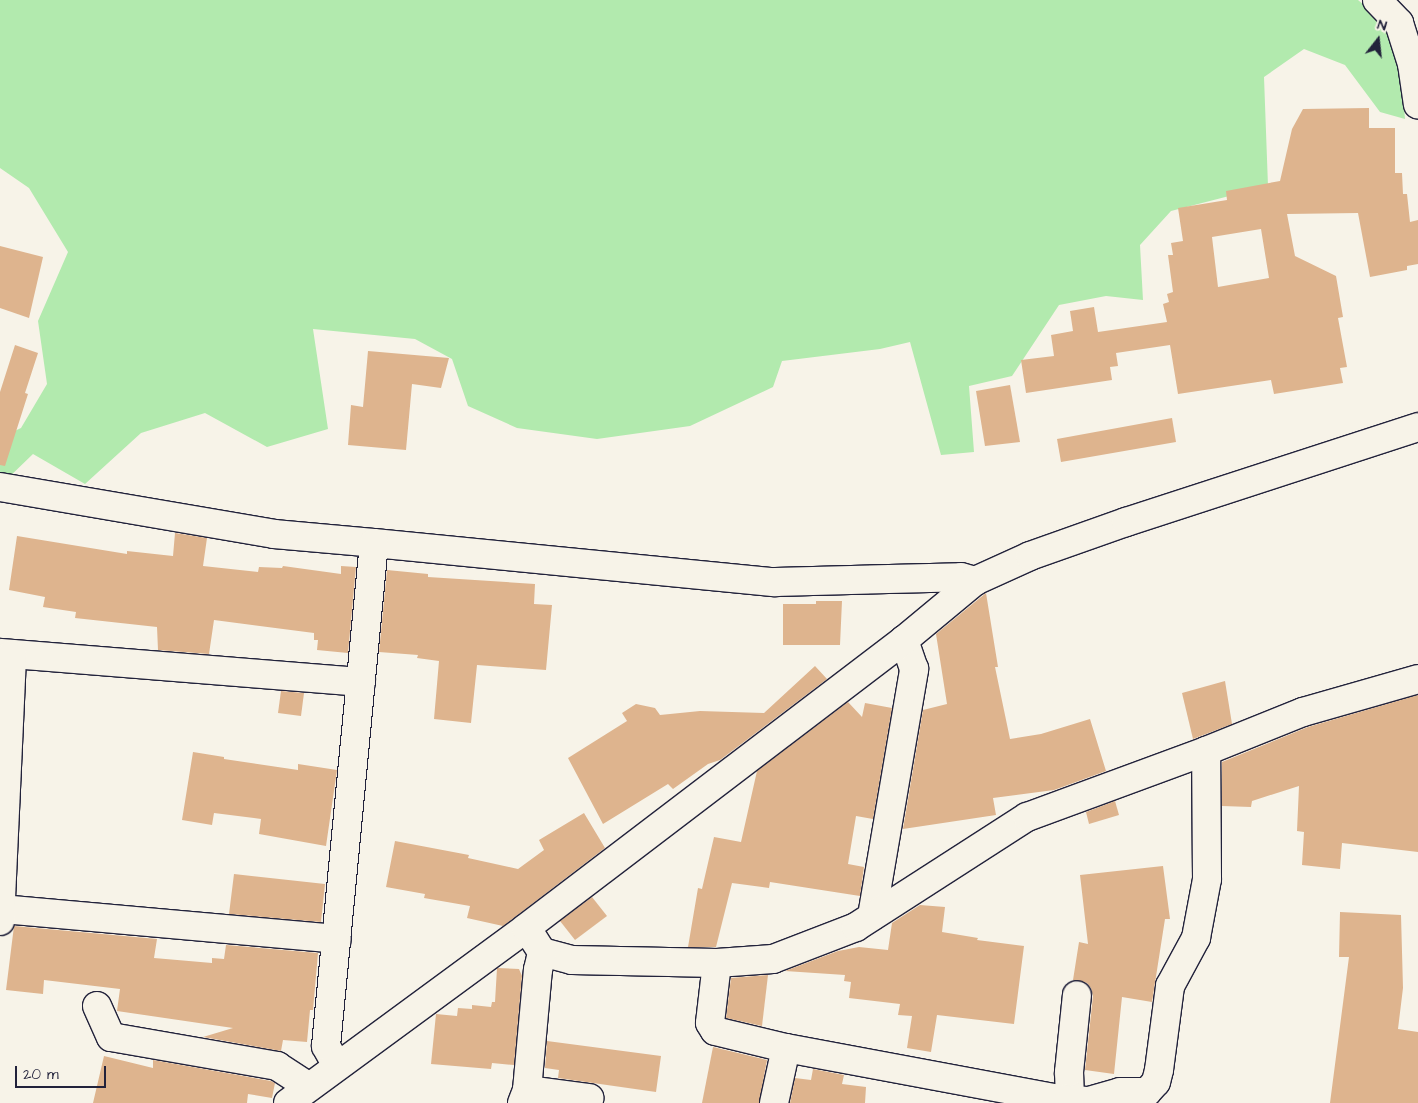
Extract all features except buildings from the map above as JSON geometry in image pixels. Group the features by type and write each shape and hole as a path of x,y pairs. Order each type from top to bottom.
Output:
{"street":[{"path":"1377,0 1399,23 1412,64 1418,105"},
{"path":"96,1006 111,1037 277,1066 298,1095 526,928 904,640 975,581 1030,556 1126,522 1418,427"},
{"path":"0,487 274,534 775,582 961,577 975,581"},
{"path":"337,1066 326,1046 374,543"},
{"path":"872,916 914,669 904,640"},
{"path":"337,939 1,915 6,653 361,682"},
{"path":"526,928 542,952 572,960 717,963 773,959 856,927 1027,817 1206,751 1303,712 1418,679"},
{"path":"717,963 710,1023 714,1031 786,1048 1058,1100 1088,1101 1120,1092 1147,1092 1156,1082 1170,986 1196,938 1207,879 1206,751"},
{"path":"542,952 538,970 525,1097 589,1098"},
{"path":"1058,1100 1069,1072 1078,995"},
{"path":"774,1103 786,1048"}],"green space":[{"path":"0,0 1358,0 1398,34 1405,119 1380,112 1345,65 1304,49 1264,77 1268,186 1171,211 1140,245 1143,300 1106,296 1059,305 1012,376 969,386 974,452 941,455 910,342 880,349 782,361 773,387 690,426 597,439 517,428 468,406 452,359 415,339 313,329 328,429 267,447 205,413 141,433 85,484 33,454 3,483 0,480 0,438 21,428 47,384 38,321 68,252 29,188 0,168"}]}
